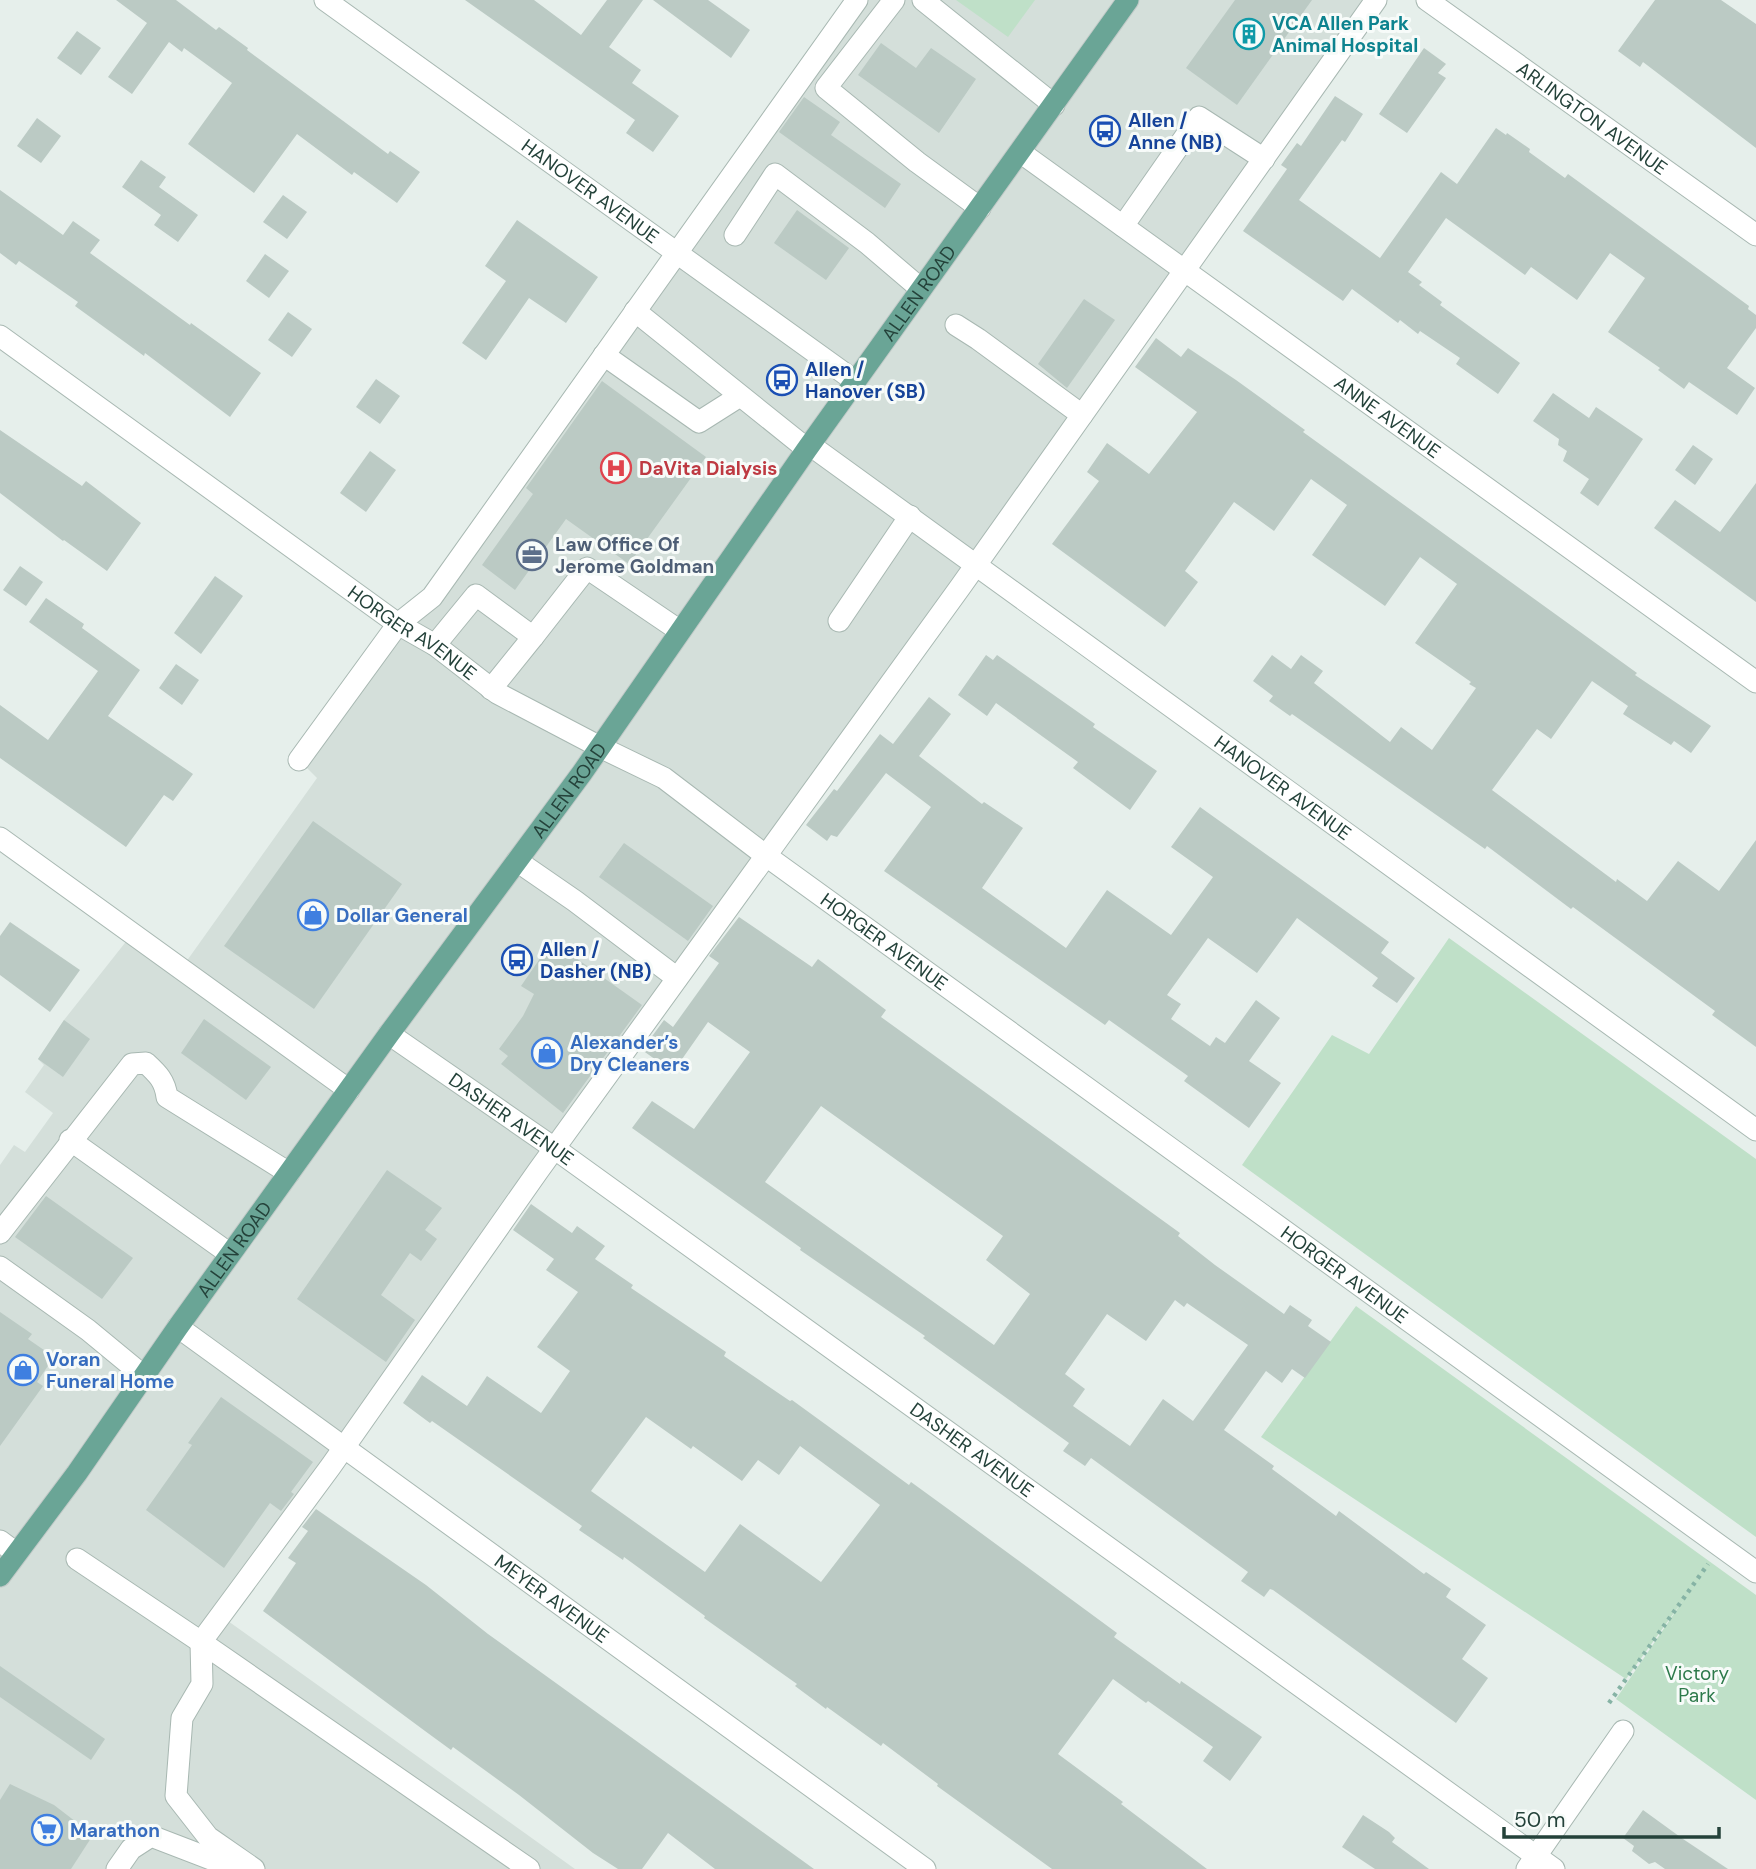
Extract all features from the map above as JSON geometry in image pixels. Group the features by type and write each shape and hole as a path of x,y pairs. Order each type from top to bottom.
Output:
{"main road":[{"name":"ALLEN ROAD","path":"0,1576 8,1547 145,1377 230,1254 600,747 808,447 1054,105 1125,1"}],"street":[{"name":"HANOVER AVENUE","path":"325,0 855,381"},
{"path":"299,760 398,624 432,597 857,0"},
{"path":"894,0 826,88 979,208"},
{"path":"923,0 1054,105"},
{"path":"254,1869 208,1838 176,1796 182,1718 202,1684 201,1642 976,565 1376,0"},
{"name":"ARLINGTON AVENUE","path":"1427,0 1756,235"},
{"path":"1123,226 1199,117 1264,159"},
{"name":"ANNE AVENUE","path":"1020,152 1756,682"},
{"path":"736,235 775,174 867,243 921,289"},
{"name":"HANOVER AVENUE","path":"635,311 808,447 910,516 1756,1130"},
{"path":"956,325 1082,415"},
{"name":"HORGER AVENUE","path":"0,336 398,624 435,645 491,689 664,778 765,855 1756,1572"},
{"path":"604,355 699,422 740,396"},
{"path":"839,621 910,516"},
{"path":"491,689 587,568 680,631"},
{"path":"448,575 533,638"},
{"path":"435,645 476,595"},
{"path":"0,838 349,1090"},
{"path":"517,861 677,978"},
{"name":"DASHER AVENUE","path":"389,1034 554,1148 1501,1832 1532,1862 1554,1869"},
{"path":"0,1233 132,1064 146,1063 165,1084 167,1097 289,1173"},
{"path":"71,1140 230,1254"},
{"path":"0,1267 88,1330 145,1377"},
{"name":"MEYER AVENUE","path":"178,1327 237,1367 343,1447 925,1869"},
{"path":"77,1559 529,1869"},
{"path":"1532,1862 1623,1731"},
{"path":"117,1869 131,1849 151,1836 237,1869"}],"path":[{"path":"1609,1703 1722,1546"}],"shaded area":[{"path":"857,0 1376,0 221,1616 575,1869 0,1869 0,1165 14,1145 25,1152 53,1113 25,1092 44,1065 38,1059 64,1020 132,934 181,969 317,778 299,760 432,597"}],"green space":[{"path":"956,0 1035,0 1008,37"},
{"path":"1449,938 1756,1159 1756,1537 1242,1165 1332,1035 1369,1054"},
{"name":"Victory Park","path":"1356,1306 1756,1595 1756,1800 1616,1699 1684,1599 1626,1679 1261,1437"}],"building":[{"path":"116,0 176,0 216,30 219,27 248,48 247,50 388,154 390,151 420,172 397,203 354,172 352,175 297,134 254,193 188,144 232,83 184,48 182,52 169,42 132,94 108,77 147,23"},
{"path":"465,0 534,0 581,35 607,0 643,0 609,47 641,70 632,83 679,116 653,152 626,133 635,120"},
{"path":"653,0 708,0 750,30 731,58"},
{"name":"VCA Allen Park Animal Hospital","path":"1235,0 1312,0 1237,105 1186,68"},
{"path":"1655,0 1721,0 1756,24 1756,148 1643,62 1640,67 1618,51"},
{"path":"77,31 101,48 81,75 57,58"},
{"path":"881,43 916,68 931,48 976,79 939,133 858,75"},
{"path":"1424,48 1446,64 1438,73 1446,78 1407,133 1379,114"},
{"path":"1335,96 1363,114 1345,142 1342,140 1299,200 1380,258 1441,172 1457,184 1496,128 1506,135 1507,133 1565,178 1568,174 1749,306 1748,309 1756,315 1756,328 1727,368 1755,388 1737,415 1689,382 1684,389 1658,370 1660,368 1608,332 1645,278 1610,253 1577,300 1531,267 1525,275 1446,218 1408,272 1422,282 1419,285 1442,302 1440,305 1520,363 1498,394 1456,364 1460,358 1420,331 1418,334 1400,320 1398,323 1352,289 1343,301 1243,231 1287,169 1281,165 1297,143 1301,146"},
{"path":"804,97 840,122 831,135 901,184 885,208 779,132"},
{"path":"37,118 61,136 41,163 17,146"},
{"path":"141,160 166,177 159,187 198,215 178,242 154,225 161,215 122,187"},
{"path":"0,190 63,235 73,221 100,240 90,253 261,373 230,417 145,353 144,356 75,306 78,302 19,261 16,265 0,253"},
{"path":"283,195 307,212 287,239 263,222"},
{"path":"797,210 849,248 826,280 774,243"},
{"path":"517,220 598,277 566,323 529,298 486,360 462,343 506,281 485,266"},
{"path":"265,254 289,271 269,298 246,281"},
{"path":"1084,299 1115,320 1067,388 1038,364"},
{"path":"288,312 312,329 292,357 268,340"},
{"path":"1156,338 1181,357 1188,348 1236,380 1305,430 1303,432 1637,673 1635,675 1711,726 1691,753 1674,741 1671,745 1623,714 1628,706 1592,681 1551,739 1537,729 1492,790 1616,882 1617,879 1647,901 1678,861 1719,891 1756,840 1756,1047 1712,1015 1715,1011 1573,907 1571,909 1487,846 1485,849 1292,714 1290,716 1269,701 1273,696 1253,681 1272,655 1291,669 1301,655 1323,671 1314,683 1390,742 1401,727 1432,750 1476,688 1415,643 1457,584 1420,557 1385,606 1312,555 1347,505 1311,479 1274,531 1234,502 1185,571 1198,582 1165,627 1052,544 1099,481 1087,472 1107,443 1149,474 1197,412 1135,367"},
{"path":"376,379 400,396 380,424 356,407"},
{"path":"602,381 706,457 629,564 566,519 515,590 482,565 533,494 526,488"},
{"path":"1553,393 1589,418 1596,407 1643,439 1598,506 1580,493 1589,479 1563,461 1567,451 1558,445 1559,439 1533,421"},
{"path":"0,430 82,486 86,481 141,523 107,571 0,493"},
{"path":"1693,445 1713,459 1695,485 1675,470"},
{"path":"370,451 396,470 366,512 340,493"},
{"path":"1756,483 1756,602 1654,528 1675,500 1720,532"},
{"path":"20,566 43,582 26,606 3,590"},
{"path":"215,576 243,596 201,654 174,633"},
{"path":"46,598 84,624 82,628 140,670 108,716 193,774 173,801 164,795 126,847 0,758 0,705 48,740 98,671 29,622"},
{"path":"986,655 993,660 997,655 1157,771 1130,810 1073,768 1078,762 996,703 987,716 958,695"},
{"path":"176,664 199,680 182,705 159,688"},
{"path":"929,697 951,714 919,756 982,804 984,802 1023,828 982,888 1066,948 1107,890 1171,935 1213,877 1171,847 1200,807 1389,942 1381,953 1415,978 1397,1003 1372,986 1378,978 1297,918 1257,973 1208,938 1167,995 1181,1004 1171,1019 1210,1046 1216,1037 1225,1043 1256,1000 1280,1018 1249,1061 1281,1083 1249,1128 1184,1081 1188,1076 1109,1020 1105,1025 884,871 931,807 886,773 837,837 831,835 827,841 806,825 834,789 837,791 880,734 893,744"},
{"name":"Dollar General","path":"313,821 402,884 314,1009 224,946"},
{"path":"624,843 713,906 688,941 599,877"},
{"path":"739,917 812,967 818,959 886,1010 881,1017 1180,1233 1178,1236 1215,1265 1284,1314 1290,1305 1312,1320 1308,1326 1331,1342 1305,1378 1292,1369 1282,1383 1266,1371 1224,1430 1336,1516 1339,1511 1424,1574 1426,1572 1451,1589 1446,1597 1486,1625 1462,1659 1488,1678 1456,1723 1273,1590 1270,1589 1264,1597 1241,1581 1248,1572 1091,1458 1085,1466 1063,1451 1069,1443 923,1338 925,1336 800,1250 801,1248 632,1128 652,1101 694,1129 750,1052 708,1022 673,1072 642,1050 664,1020 673,1027 719,963 709,956","holes":["821,1106 1003,1236 986,1260 1030,1294 994,1345 765,1182","1175,1300 1184,1307 1187,1303 1248,1345 1193,1421 1163,1399 1130,1446 1073,1406 1085,1389 1065,1374 1107,1314 1146,1341"]},
{"path":"10,922 80,970 50,1012 0,975 0,936"},
{"path":"552,941 642,1005 563,1113 501,1064 508,1056 499,1049 523,1016 534,994 521,986"},
{"path":"204,1019 271,1067 246,1100 181,1053"},
{"path":"64,1020 90,1039 63,1077 38,1059"},
{"path":"387,1170 442,1208 425,1230 437,1239 421,1261 410,1253 381,1295 415,1320 386,1362 297,1299"},
{"path":"46,1196 133,1258 102,1299 15,1237"},
{"path":"531,1204 572,1233 577,1226 605,1246 595,1259 633,1285 631,1288 726,1352 724,1356 792,1400 909,1485 911,1482 1117,1633 1114,1637 1180,1684 1181,1681 1262,1737 1230,1781 1203,1761 1213,1747 1113,1679 1058,1754 1207,1869 1052,1869 937,1786 938,1784 883,1743 881,1746 827,1707 826,1709 795,1686 797,1684 624,1557 623,1560 579,1530 582,1526 403,1403 422,1375 467,1406 487,1376 541,1413 570,1371 537,1347 578,1292 546,1270 554,1259 513,1230","holes":["646,1417 691,1449 693,1446 742,1481 758,1460 779,1475 800,1446 880,1505 821,1582 740,1524 705,1572 591,1491"]},
{"name":"Voran Funeral Home","path":"0,1312 32,1334 28,1339 54,1357 37,1382 43,1386 0,1446"},
{"path":"221,1397 313,1462 281,1511 270,1503 224,1568 146,1510 192,1445 188,1443"},
{"path":"316,1509 426,1585 488,1634 814,1869 715,1869 668,1833 642,1869 618,1869 593,1853 519,1795 453,1747 451,1750 263,1611 296,1563 288,1558 308,1531 302,1527"},
{"path":"0,1666 105,1739 91,1760 0,1697"},
{"name":"Marathon","path":"10,1784 54,1805 93,1835 71,1869 0,1869 0,1800"},
{"path":"1643,1810 1728,1869 1665,1869 1655,1862 1649,1864 1632,1851 1634,1846 1623,1838"},
{"path":"1363,1815 1389,1832 1395,1838 1392,1842 1429,1869 1375,1869 1342,1847"}],"place":[{"name":"VCA Allen Park Animal Hospital","path":"1249,34"},
{"name":"Allen / Anne (NB)","path":"1105,131"},
{"name":"Allen / Hanover (SB)","path":"782,380"},
{"name":"DaVita Dialysis","path":"616,468"},
{"name":"Law Office Of Jerome Goldman","path":"532,555"},
{"name":"Dollar General","path":"313,915"},
{"name":"Allen / Dasher (NB)","path":"517,960"},
{"name":"Alexander’s Dry Cleaners","path":"547,1053"},
{"name":"Voran Funeral Home","path":"23,1370"},
{"name":"Marathon","path":"47,1830"}]}
